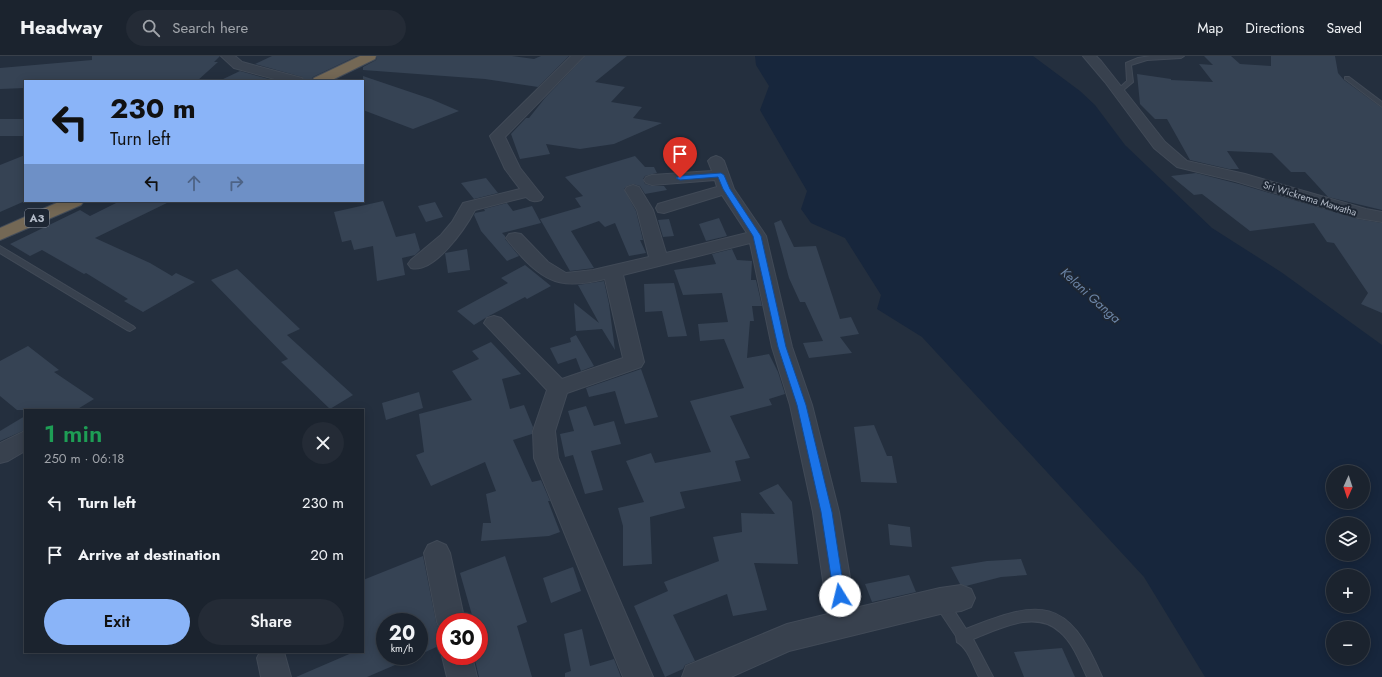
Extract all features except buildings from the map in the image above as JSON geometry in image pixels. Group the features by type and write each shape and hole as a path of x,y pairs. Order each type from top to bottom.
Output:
{"highway":[{"path":"321,80 375,58"},
{"path":"337,80 375,58"},
{"name":"A3","path":"0,225 52,202"},
{"name":"A3","path":"0,235 73,202"}],"street":[{"path":"227,56 238,65 293,80"},
{"path":"417,264 435,252 460,224 469,207 532,194 514,169 497,136 578,56"},
{"name":"Sri Wickrema Mawatha","path":"1089,56 1119,91 1151,134 1174,159 1191,167 1239,177 1364,214 1382,217"},
{"path":"652,180 721,175"},
{"path":"664,208 721,175"},
{"path":"721,175 757,236 782,347 801,405 824,504 844,624"},
{"path":"633,190 645,210 659,261"},
{"path":"515,238 547,271 560,277 575,278 613,272 757,236"},
{"path":"558,388 634,362 613,272"},
{"path":"494,323 558,388"},
{"path":"558,388 544,431 546,458 638,677"},
{"path":"0,454 24,441"},
{"path":"438,553 449,613"},
{"path":"697,677 787,638 950,599"},
{"path":"460,665 462,677"}],"lane":[{"path":"1127,56 1132,60"},
{"path":"1119,91 1130,82 1128,64 1132,60 1144,57 1181,56"},
{"path":"1347,78 1382,105"},
{"path":"0,249 130,328"},
{"path":"950,599 962,637 973,651 986,677"},
{"path":"962,637 1013,617 1031,614 1052,618 1066,627 1095,677"}],"water":[{"name":"Kelani Ganga","path":"755,56 1033,56 1080,91 1095,105 1125,145 1212,228 1281,272 1382,345 1382,677 1205,677 1144,577 922,337 877,309 881,295 845,238 811,223 801,209 807,191 760,110 769,86 756,65"}],"route":[{"path":"680,178 721,175 726,189 757,236 782,347 801,405 826,512 840,596"}]}
